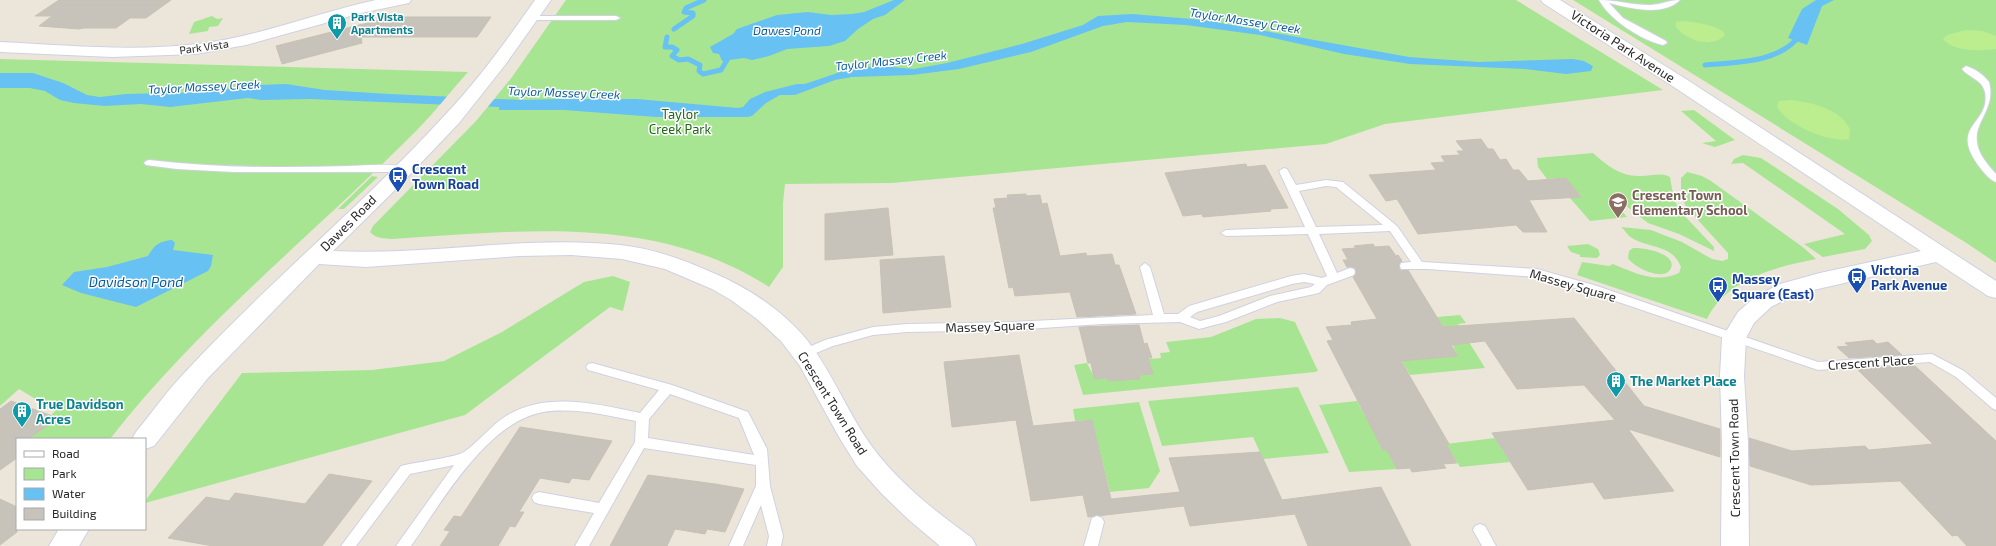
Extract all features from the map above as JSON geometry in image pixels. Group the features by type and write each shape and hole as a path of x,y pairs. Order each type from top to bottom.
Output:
{"street":[{"name":"Park Vista","path":"0,46 118,52 183,51 224,45 373,6 403,0"},
{"name":"Dawes Road","path":"146,438 197,374 277,292 315,257 452,120 489,75 543,0"},
{"name":"Victoria Park Avenue","path":"1550,0 1683,85 1996,291"},
{"name":"Crescent Town Road","path":"315,257 347,260 532,248 603,250 635,254 673,262 707,276 738,294 769,316 789,335 822,381 856,444 882,477 920,514 962,546"},
{"name":"Crescent Town Road","path":"1735,546 1735,442 1732,376 1734,338 1746,318 1763,302 1788,290 1820,280 1941,254"},
{"path":"63,546 74,530"}],"lane":[{"path":"1603,0 1655,7 1667,5 1676,0"},
{"path":"1603,0 1610,11 1632,27 1662,43"},
{"path":"531,18 616,18"},
{"path":"1966,68 1986,80 1992,89 1991,100 1987,113 1976,126 1971,138 1981,161 1996,179"},
{"path":"149,163 216,169 402,169"},
{"path":"1284,171 1311,230 1328,280"},
{"path":"1293,189 1326,183 1340,184 1393,228 1419,265"},
{"path":"1226,233 1393,228"},
{"name":"Massey Square","path":"1405,266 1419,265 1537,272 1593,289 1734,338"},
{"path":"1145,267 1160,319"},
{"name":"Massey Square","path":"804,354 829,343 873,331 1012,326 1102,320 1180,318 1198,326 1222,319 1274,299 1315,290 1328,280 1350,272"},
{"name":"Massey Square","path":"1180,318 1193,309 1284,282 1304,278 1328,280"},
{"name":"Crescent Place","path":"1734,338 1818,366 1932,358 1960,374 1996,405"},
{"path":"592,367 668,388 744,415 760,449 763,486 776,536 774,546"},
{"path":"582,546 641,442 643,418 668,388"},
{"path":"403,546 467,457 512,419 544,407 576,406 643,418"},
{"path":"641,442 762,461"},
{"path":"348,546 406,470 467,457"},
{"path":"736,546 763,486"},
{"path":"539,498 603,509"},
{"path":"1091,546 1097,522"},
{"path":"1480,530 1489,546"}],"green space":[{"name":"Taylor Creek Park","path":"566,0 1516,0 1663,90 1385,124 1326,144 892,183 785,184 783,203 783,267 769,287 725,263 680,247 633,237 586,232 538,231 392,239 380,238 372,234 370,232 373,226 476,121 512,77"},
{"path":"1573,0 1996,0 1996,263 1968,244"},
{"path":"212,16 217,19 223,18 218,26 209,27 208,31 189,34 194,22"},
{"path":"1683,21 1713,26 1725,35 1720,39 1706,42 1692,39 1680,32 1676,27 1676,22"},
{"path":"1966,30 1982,31 1996,36 1996,49 1968,50 1954,46 1943,39 1947,35"},
{"path":"0,59 468,72 416,131 219,318 181,357 111,438 30,438 55,411 19,389 0,406"},
{"path":"1791,100 1816,105 1832,111 1845,122 1850,129 1849,139 1841,140 1820,136 1798,126 1781,113 1777,106 1779,101"},
{"path":"1694,110 1735,140 1715,147 1702,143 1716,141 1681,111"},
{"path":"1593,153 1615,170 1627,175 1641,176 1660,174 1670,177 1674,200 1681,212 1714,247 1714,251 1679,234 1648,223 1625,205 1619,207 1627,217 1590,221 1570,198 1581,197 1565,178 1547,179 1538,167 1537,158"},
{"path":"1743,155 1761,158 1838,209 1869,235 1872,241 1865,249 1823,257 1804,244 1845,234 1743,163 1731,164 1734,159"},
{"path":"1687,172 1702,176 1711,181 1804,248 1816,259 1769,271 1739,285 1726,294 1715,305 1707,319 1577,275 1582,262 1609,266 1613,264 1637,274 1662,278 1679,273 1681,267 1677,259 1671,254 1658,247 1636,240 1629,236 1621,227 1651,230 1682,242 1712,259 1722,261 1728,259 1728,253 1686,207 1681,194 1681,178"},
{"path":"372,176 378,177 344,209 338,209"},
{"path":"1588,244 1598,249 1600,255 1597,258 1580,257 1580,255 1571,252 1567,246"},
{"path":"1633,248 1651,250 1664,255 1669,258 1671,268 1668,272 1662,274 1656,274 1642,269 1631,262 1628,258 1629,251"},
{"path":"613,276 630,282 623,311 610,307 465,415 146,503 146,500 242,373 372,370 444,361 502,332 584,282"},
{"path":"1460,315 1466,323 1458,324 1485,368 1410,375 1398,355 1426,358 1458,356 1446,331 1437,317"},
{"path":"1280,318 1295,322 1318,371 1083,395 1074,365 1087,363 1095,379 1108,378 1109,381 1140,379 1139,375 1152,374 1148,359 1161,358 1160,353 1170,352 1166,342 1211,337 1256,319"},
{"path":"1298,387 1329,453 1263,459 1253,437 1162,446 1148,401"},
{"path":"1357,401 1365,416 1370,415 1375,434 1383,450 1387,450 1397,469 1349,472 1319,405"},
{"path":"1139,402 1160,471 1149,488 1110,492 1092,420 1075,421 1073,409"},
{"path":"1495,438 1510,462 1460,467 1446,444"}],"water":[{"name":"Dawes Pond","path":"894,0 905,0 885,15 873,19 858,29 845,41 829,46 787,49 769,56 752,60 744,58 722,61 719,54 713,53 710,47 733,34 737,29 777,15 808,12 831,15 852,14 864,12"},
{"path":"1816,0 1834,0 1822,6 1807,45 1788,38 1802,9"},
{"path":"1132,14 1204,20 1409,57 1479,62 1573,59 1584,61 1593,66 1591,71 1566,74 1525,69 1410,64 1344,54 1260,35 1186,25 1127,22 1103,26 1031,52 959,69 912,75 852,77 835,80 795,95 780,95 766,103 752,116 747,117 656,117 564,110 499,110 499,107 310,99 261,100 248,98 170,107 141,104 104,106 60,100 45,91 30,88 0,88 0,73 33,73 63,83 87,95 100,97 126,94 206,92 258,85 286,84 325,90 389,94 524,100 637,99 738,108 743,107 750,99 765,92 797,84 805,84 846,70 877,66 914,69 947,63 1022,44 1083,25 1098,16"},
{"name":"Davidson Pond","path":"172,240 175,243 173,250 213,255 211,266 208,271 136,307 81,293 62,285 74,272 107,267 148,256 158,244 164,241"}],"pier":[{"path":"449,94 496,97 486,109 438,107"}],"building":[{"path":"59,0 171,0 146,18 130,18 116,28 79,29 39,26 52,16 35,16"},
{"name":"Park Vista Apartments","path":"491,17 477,37 361,37 362,43 282,64 276,46 387,18"},
{"path":"1481,139 1488,149 1493,149 1500,160 1506,159 1513,170 1519,170 1528,181 1566,178 1581,197 1529,200 1547,232 1523,232 1516,225 1418,234 1397,199 1386,201 1369,175 1436,170 1431,163 1445,162 1441,156 1460,155 1457,151 1464,151 1456,141"},
{"path":"1246,164 1247,167 1265,165 1288,208 1203,217 1202,214 1183,216 1165,173"},
{"path":"1026,194 1026,196 1040,195 1042,204 1047,203 1060,256 1086,253 1087,256 1112,254 1115,265 1119,265 1136,314 1077,317 1070,292 1015,296 1013,287 1009,288 993,208 996,208 994,199 1008,198 1007,195"},
{"path":"888,208 893,255 825,260 825,214"},
{"path":"1373,244 1375,247 1389,246 1396,256 1398,255 1402,261 1399,266 1400,269 1408,270 1443,327 1574,318 1644,406 1720,429 1720,457 1628,429 1674,491 1604,499 1593,482 1528,490 1492,433 1615,420 1584,385 1517,389 1485,341 1451,345 1458,356 1401,361 1449,444 1446,444 1457,463 1443,464 1446,468 1412,472 1410,468 1397,469 1387,450 1383,450 1327,341 1333,340 1326,327 1352,325 1351,322 1377,319 1353,277 1356,272 1355,269 1347,267 1343,260 1348,260 1342,249 1356,248 1354,246"},
{"path":"944,256 951,307 883,313 880,260"},
{"path":"1139,325 1144,344 1147,343 1152,358 1148,358 1153,374 1139,375 1140,379 1108,381 1108,378 1094,379 1091,363 1088,363 1079,327"},
{"path":"1873,340 1877,344 1888,342 1902,355 1849,358 1837,347 1849,346 1845,343"},
{"path":"1019,355 1033,426 1092,420 1111,499 1180,492 1169,458 1260,452 1282,500 1381,487 1411,546 1308,546 1295,514 1190,526 1184,506 1088,517 1083,495 1031,501 1016,420 952,427 944,362"},
{"path":"1914,365 1996,441 1996,546 1967,546 1957,535 1952,536 1900,481 1811,485 1750,466 1749,438 1792,451 1865,446 1869,450 1933,444 1857,369"},
{"name":"True Davidson Acres","path":"11,401 58,418 29,438 16,438 16,459 0,470 0,409"},
{"path":"520,427 612,441 589,480 572,478 569,483 540,478 519,512 524,512 515,527 510,526 498,546 440,546 450,531 444,530 454,516 461,517"},
{"path":"329,474 372,481 322,546 213,546 168,538 206,497 229,501 235,493 305,504"},
{"path":"648,475 744,489 725,532 707,529 705,534 675,529 667,546 610,546"},
{"path":"0,499 16,507 17,532 0,545"}],"waterway":[{"path":"674,29 693,16 693,13 684,12 686,8 704,0"},
{"name":"Taylor Massey Creek","path":"1705,65 1744,62 1770,56 1781,51 1800,35"},
{"path":"667,37 665,47 672,47 677,50 672,56 679,60 688,59 700,65 699,71 703,74 721,70 727,60"}],"place":[{"name":"Park Vista Apartments","path":"337,40"},
{"name":"Crescent Town Road","path":"398,193"},
{"name":"Crescent Town Elementary School","path":"1618,219"},
{"name":"Victoria Park Avenue","path":"1857,294"},
{"name":"Massey Square (East)","path":"1718,303"},
{"name":"The Market Place","path":"1616,398"},
{"name":"True Davidson Acres","path":"22,428"}]}
